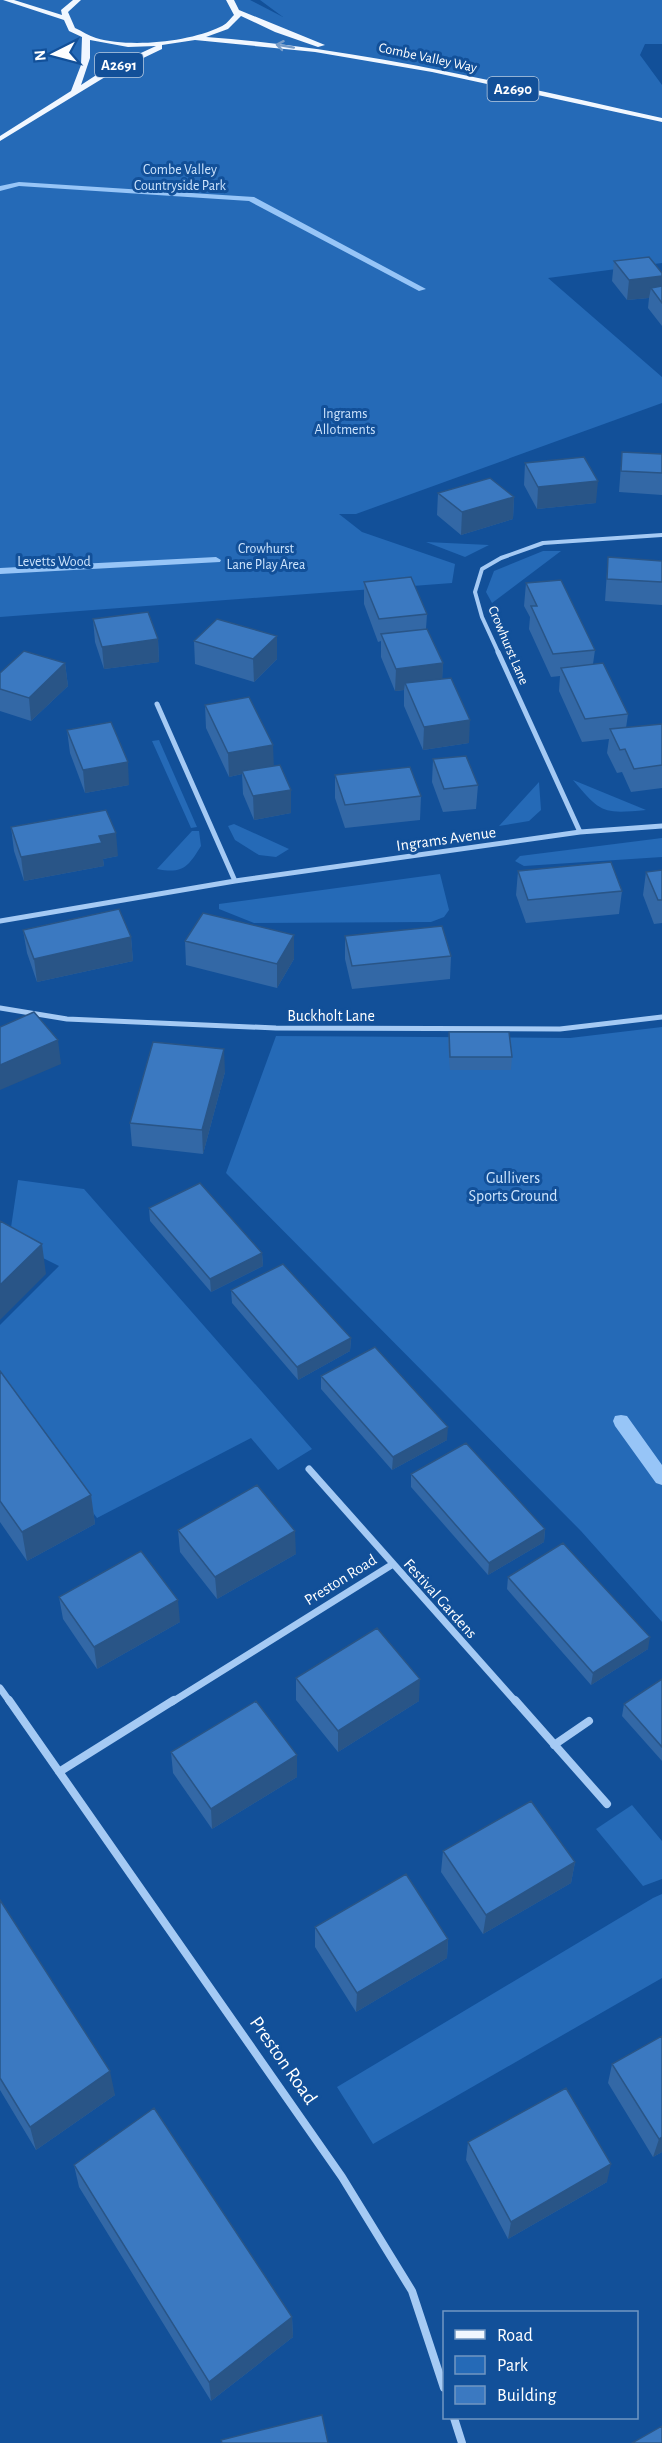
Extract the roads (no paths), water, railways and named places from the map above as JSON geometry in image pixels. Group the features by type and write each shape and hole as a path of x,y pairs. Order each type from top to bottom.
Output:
{"main road":[{"path":"7,0 64,18 70,28 86,36 124,44 168,44 198,39 228,27 234,22 238,12 230,0"},
{"path":"64,18 67,7 76,0"},
{"name":"Combe Valley Way","path":"238,12 288,34 364,58"},
{"name":"A2691","path":"74,93 89,54 86,36"},
{"name":"Combe Valley Way","path":"198,39 260,42 364,58 662,120"},
{"name":"A2691","path":"0,139 135,57 168,44"}],"street":[{"name":"Crowhurst Lane","path":"580,832 482,617 476,592 482,569 501,558 543,543 662,535"},
{"path":"157,704 235,881"},
{"name":"Ingrams Avenue","path":"0,921 235,881 580,832 662,826"},
{"name":"Buckholt Lane","path":"0,1008 67,1019 288,1029 560,1029 662,1017"},
{"name":"Festival Gardens","path":"309,1469 607,1804"},
{"name":"Preston Road","path":"59,1772 393,1564"},
{"name":"Preston Road","path":"0,1688 292,2102 342,2177 412,2291 443,2385"},
{"path":"554,1745 589,1721"},
{"path":"454,2419 462,2443"}],"waterway":[{"path":"0,189 19,184 251,199 422,289"},
{"path":"0,571 216,560"},
{"path":"621,1421 662,1478"}],"park label":[{"name":"Combe Valley Countryside Park","path":"180,178"},
{"name":"Ingrams Allotments","path":"345,421"},
{"name":"Crowhurst Lane Play Area","path":"266,556"},
{"name":"Levetts Wood","path":"54,561"},
{"name":"Gullivers Sports Ground","path":"513,1186"}]}
